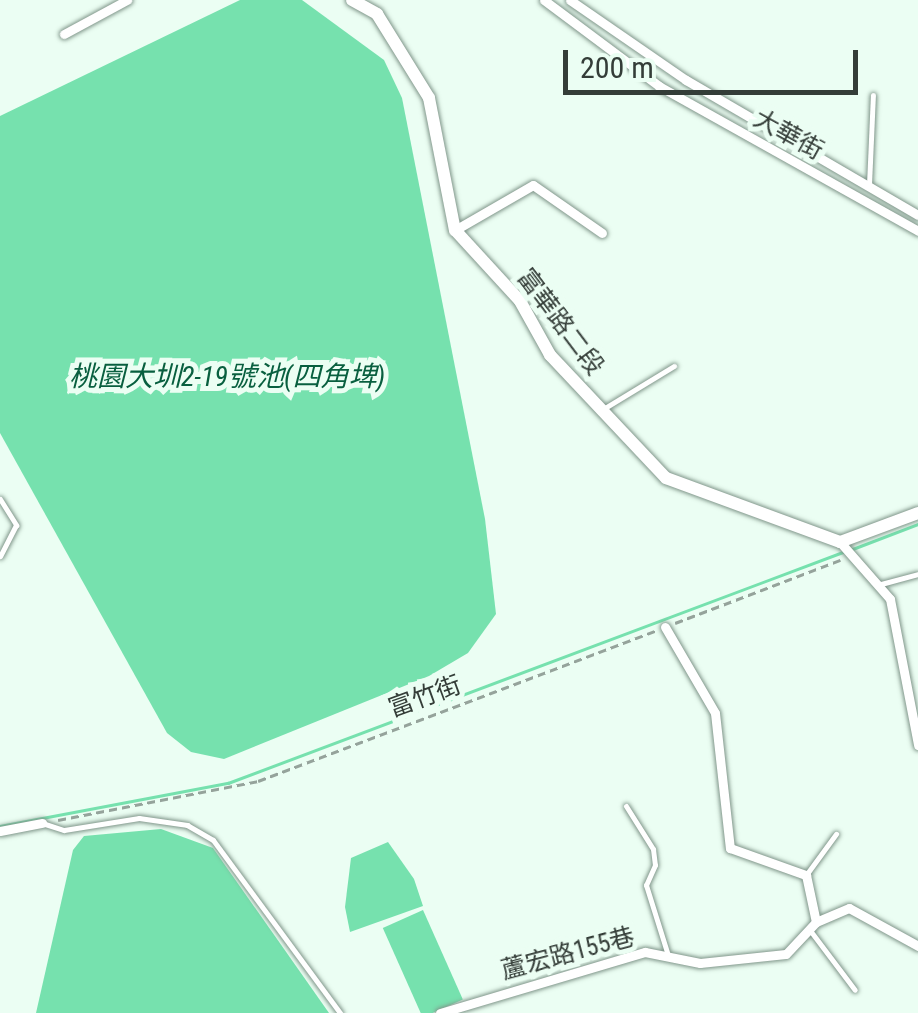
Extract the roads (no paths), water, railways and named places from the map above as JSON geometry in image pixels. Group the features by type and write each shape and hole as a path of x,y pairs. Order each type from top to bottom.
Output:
{"street":[{"path":"64,34 128,0"},
{"path":"352,0 376,14 430,98 455,230 533,185 602,233"},
{"name":"大華街","path":"544,0 604,50 918,231"},
{"name":"大華街","path":"570,0 613,32 747,115 916,214"},
{"path":"604,50 613,32"},
{"path":"738,130 747,115"},
{"path":"906,224 916,214"},
{"name":"富華路二段","path":"455,230 520,300 550,356 666,478 846,550"},
{"path":"918,513 846,550 881,584 890,599 918,745"},
{"path":"665,627 715,713 730,848 806,875 814,927"},
{"path":"0,831 42,823"},
{"name":"蘆宏路155巷","path":"440,1013 560,973 646,952 700,963 757,961 786,954 814,927 850,908 918,946"}],"lane":[{"path":"870,185 872,96"},
{"path":"600,411 674,366"},
{"path":"0,499 16,525 0,556"},
{"path":"881,584 918,574"},
{"path":"626,806 654,849 655,866 646,885 668,955"},
{"path":"42,823 64,830 139,818 186,825 213,840 340,1013"},
{"path":"806,875 836,834"},
{"path":"814,927 855,990"}],"water":[{"name":"桃園大圳2-19號池(四角埤)","path":"240,0 302,0 384,60 402,98 485,519 496,614 468,653 429,676 224,759 191,752 167,733 0,433 0,116"},
{"path":"161,829 213,848 329,1013 36,1013 73,850 84,836"},
{"path":"388,842 414,879 423,906 350,932 345,907 351,858"},
{"path":"423,910 463,1000 433,1013 421,1013 383,928"}],"waterway":[{"path":"850,550 918,524"},
{"path":"0,826 228,783 843,552"}]}
